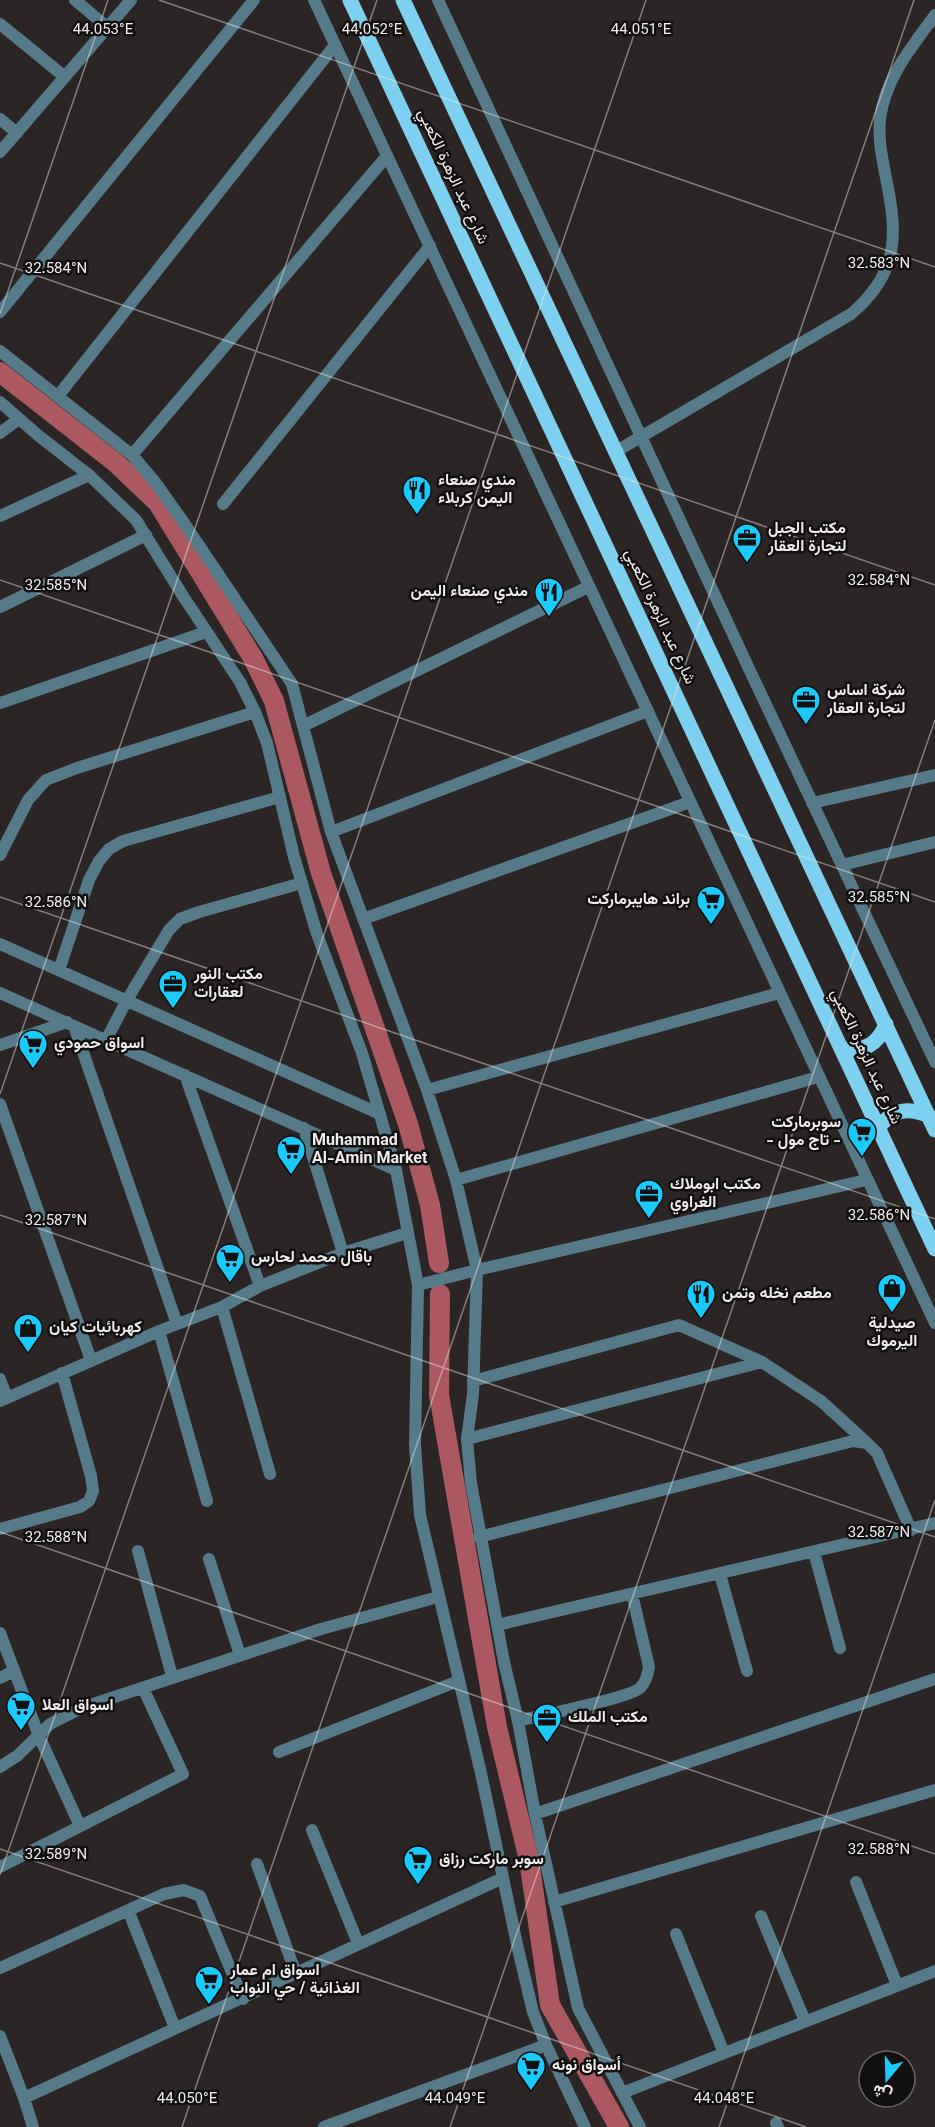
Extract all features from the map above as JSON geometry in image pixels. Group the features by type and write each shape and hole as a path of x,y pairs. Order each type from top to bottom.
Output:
{"main road":[{"name":"شارع عبد الزهرة الكعبي","path":"350,0 935,1249"},
{"name":"شارع عبد الزهرة الكعبي","path":"403,0 932,1123"},
{"path":"841,1048 850,1050 869,1046 882,1033 886,1024"},
{"path":"878,1128 891,1114 900,1110 920,1112 932,1123"}],"street":[{"path":"75,0 107,27"},
{"path":"0,153 131,0"},
{"path":"0,312 254,0"},
{"path":"314,0 935,1323"},
{"path":"438,0 935,1062"},
{"path":"615,452 851,314 872,293 887,267 894,238 892,208 881,150 880,118 883,102 895,72 935,15"},
{"path":"0,24 65,77"},
{"path":"58,396 335,45"},
{"path":"0,119 17,133"},
{"path":"132,456 387,156"},
{"path":"224,504 430,246"},
{"path":"0,351 132,456 155,482 183,520 292,684 331,832 427,1090 456,1180 477,1270 473,1381 467,1439 479,1537 535,1814 578,2008 640,2127"},
{"path":"0,402 89,475 136,520 240,682 267,743 317,934 362,1053 396,1170 406,1233 418,1285 415,1445 420,1515 481,1773 533,2012 585,2127"},
{"path":"0,433 20,419"},
{"path":"0,516 89,475"},
{"path":"0,607 146,535"},
{"path":"303,726 588,587"},
{"path":"0,703 207,632"},
{"path":"331,832 648,711"},
{"path":"0,855 28,800 46,780 77,768 255,712"},
{"path":"812,803 935,775"},
{"path":"59,970 89,880 99,861 109,849 123,841 280,797"},
{"path":"363,919 690,802"},
{"path":"842,866 935,842"},
{"path":"106,1040 127,1000 170,930 180,920 199,912 302,883"},
{"path":"0,944 380,1114"},
{"path":"0,993 396,1170"},
{"path":"427,1090 779,993"},
{"path":"0,1045 70,1024"},
{"path":"70,1024 177,1324"},
{"path":"185,1075 260,1286"},
{"path":"456,1180 818,1077"},
{"path":"0,1104 91,1360"},
{"path":"304,1128 343,1253"},
{"path":"418,1285 867,1180"},
{"path":"0,1379 3,1400 159,1331 222,1307 260,1286 343,1253 406,1233"},
{"path":"222,1307 270,1474"},
{"path":"473,1381 680,1324 762,1362 821,1401 877,1453 911,1530"},
{"path":"159,1331 207,1501"},
{"path":"467,1439 762,1362"},
{"path":"0,1529 80,1507 89,1501 93,1491 91,1476 62,1373"},
{"path":"479,1537 853,1441 867,1443"},
{"path":"497,1625 935,1523"},
{"path":"138,1551 172,1676"},
{"path":"814,1552 840,1648"},
{"path":"209,1559 240,1655"},
{"path":"720,1574 747,1671"},
{"path":"518,1721 619,1696 640,1688 647,1678 649,1667 632,1594"},
{"path":"0,1767 17,1756 50,1724 84,1707 172,1676 321,1629 438,1597"},
{"path":"0,1633 39,1736 80,1826"},
{"path":"0,1678 14,1671"},
{"path":"535,1814 935,1678"},
{"path":"279,1752 458,1681"},
{"path":"0,1867 183,1774 143,1688"},
{"path":"554,1902 935,1790"},
{"path":"312,1830 358,1943"},
{"path":"257,1864 296,1974"},
{"path":"24,2098 503,1878"},
{"path":"856,1882 897,1985"},
{"path":"0,1968 164,1894 184,1890 200,1896 243,1999"},
{"path":"128,1910 175,2028"},
{"path":"761,1916 805,2021"},
{"path":"676,1934 724,2053"},
{"path":"622,2093 935,1971"},
{"path":"0,2036 4,2060 24,2098 33,2127"},
{"path":"324,2127 546,2045"}],"waterway":[{"path":"0,372 116,463 158,503 253,658 274,701 321,873 408,1124 430,1205 439,1263"},
{"path":"440,1294 439,1395 497,1727 529,1860 550,2005 619,2127"}],"place":[{"name":"مندي صنعاء اليمن كربلاء","path":"417,516"},
{"name":"مكتب الجبل لتجارة العقار","path":"747,564"},
{"name":"مندي صنعاء اليمن","path":"549,618"},
{"name":"شركة اساس لتجارة العقار","path":"806,726"},
{"name":"براند هايبرماركت","path":"711,926"},
{"name":"مكتب النور لعقارات","path":"173,1010"},
{"name":"اسواق حمودي","path":"33,1070"},
{"name":"سوبرماركت - تاج مول -","path":"862,1158"},
{"name":"Muhammad Al-Amin Market","path":"291,1176"},
{"name":"مكتب ابوملاك الغراوي","path":"649,1220"},
{"name":"باقال محمد لحارس","path":"230,1284"},
{"name":"صيدلية اليرموك","path":"892,1314"},
{"name":"مطعم نخله وتمن","path":"701,1320"},
{"name":"كهربائيات كيان","path":"28,1354"},
{"name":"اسواق العلا","path":"21,1732"},
{"name":"مكتب الملك","path":"547,1744"},
{"name":"سوبر ماركت رزاق","path":"418,1886"},
{"name":"اسواق ام عمار الغذائية / حي النواب","path":"209,2006"},
{"name":"أسواق نونه","path":"531,2092"}]}
